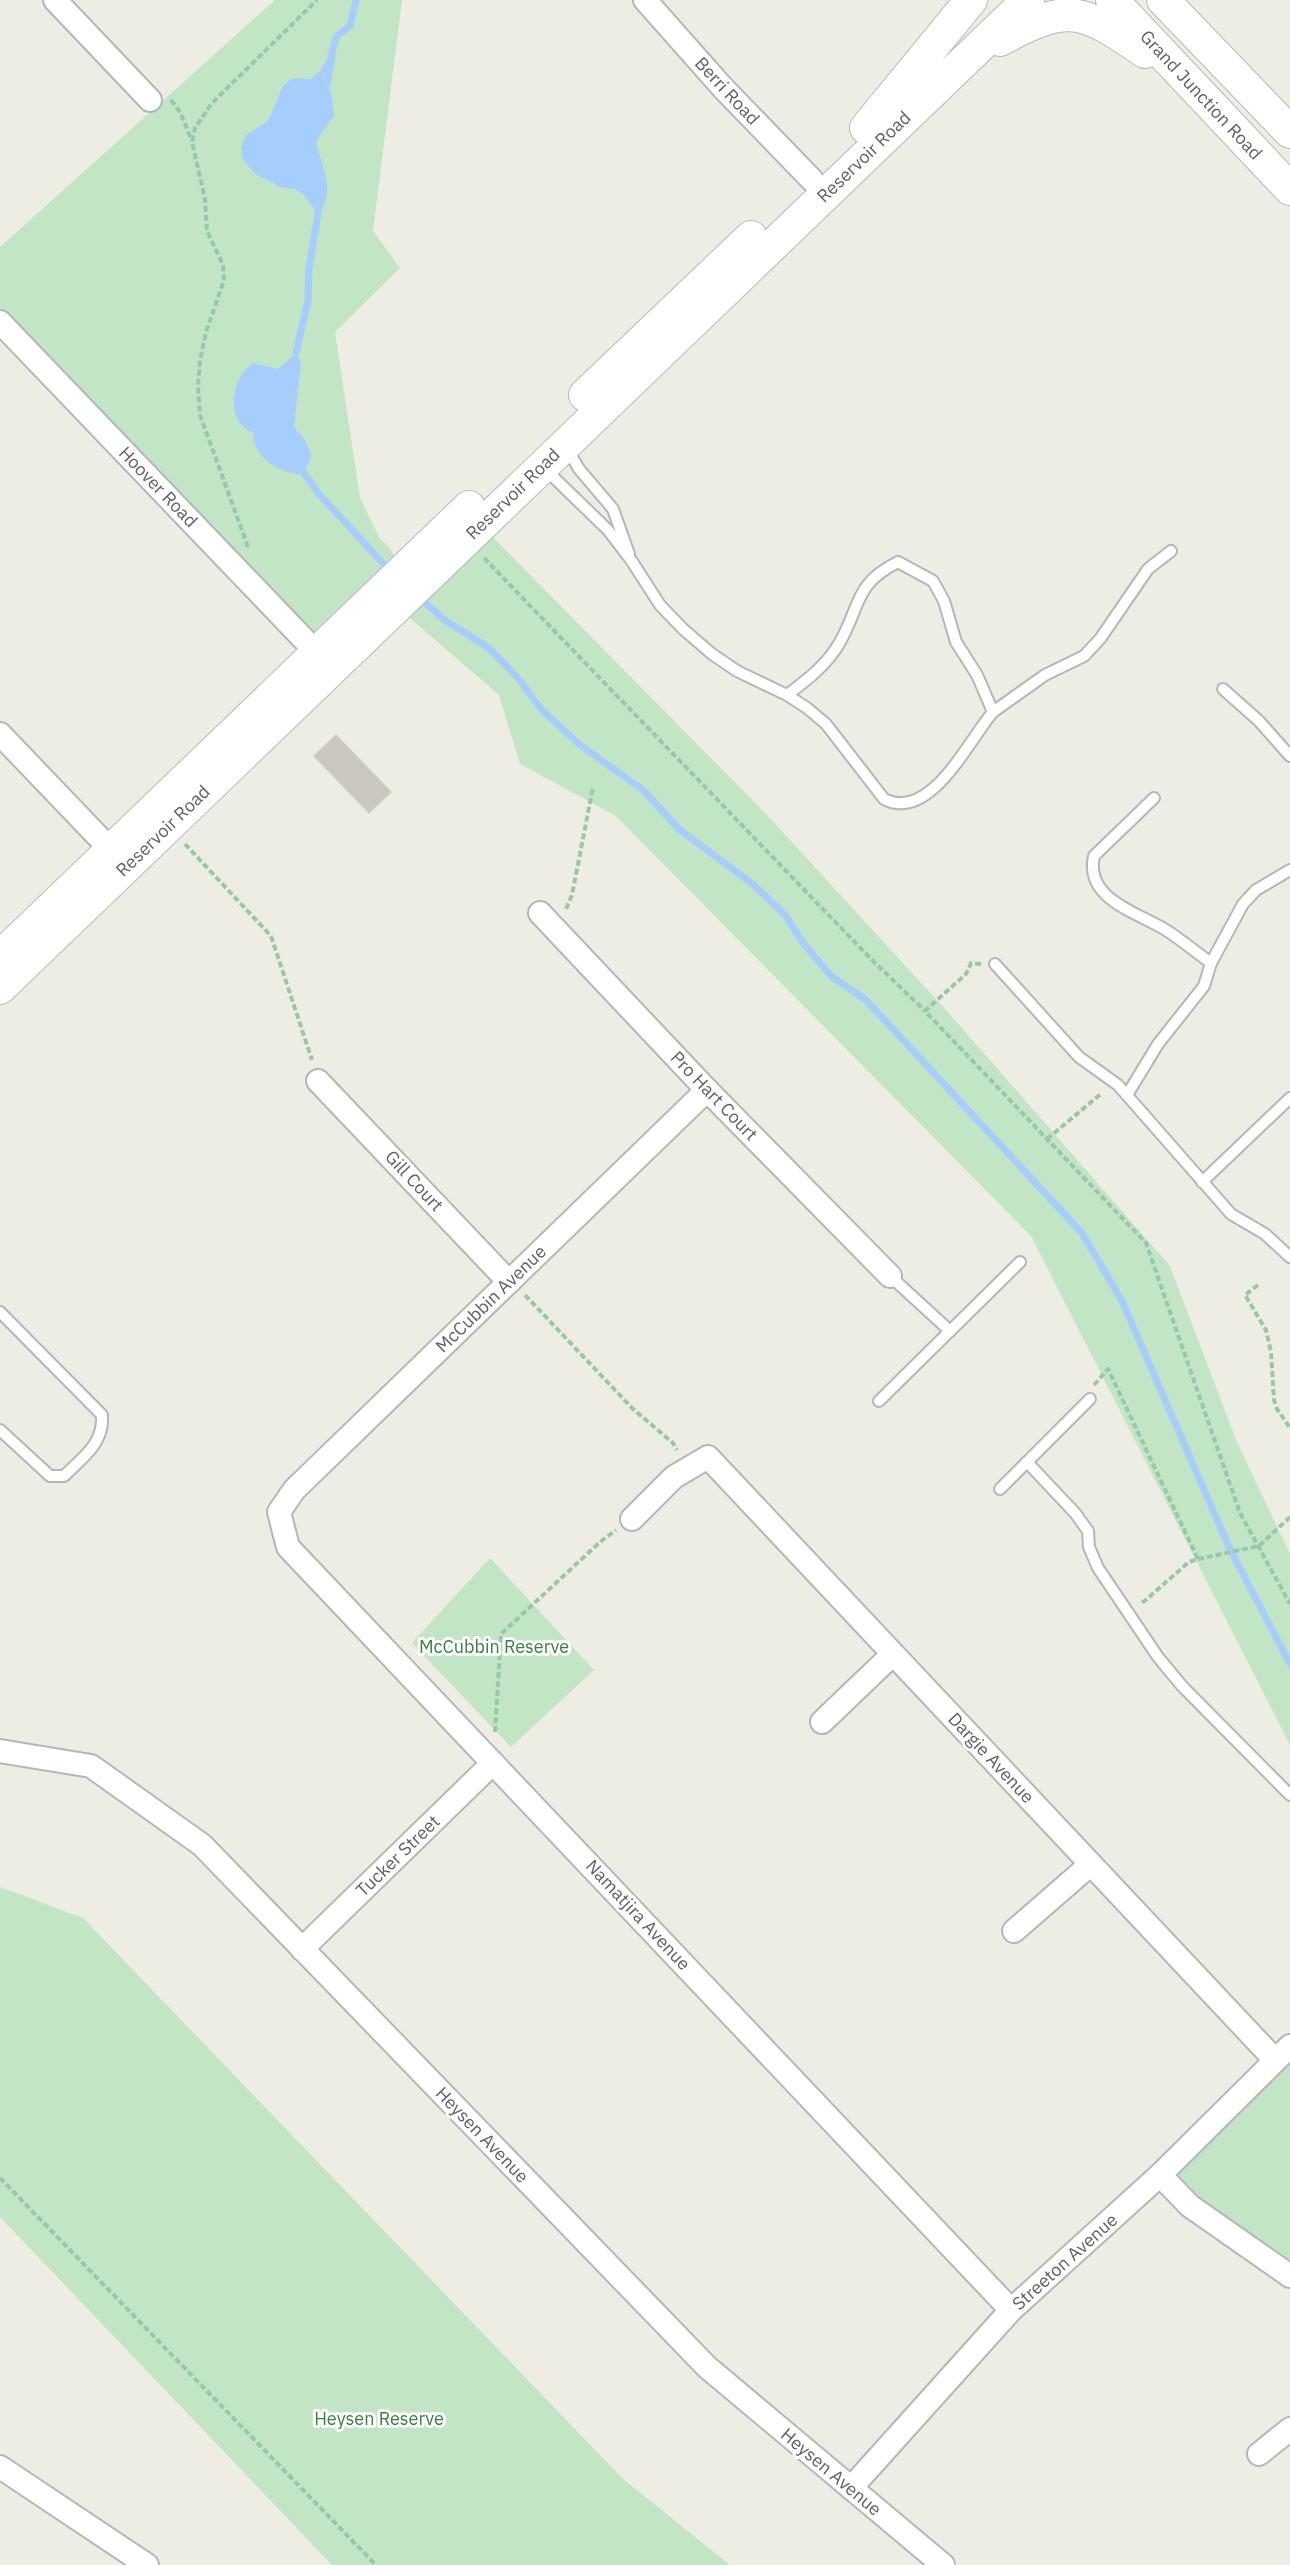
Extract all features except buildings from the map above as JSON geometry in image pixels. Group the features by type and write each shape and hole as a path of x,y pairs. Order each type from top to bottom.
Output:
{"main road":[{"path":"866,128 971,0"},
{"name":"Reservoir Road","path":"433,556 466,540 564,445 819,187 866,128 999,0"},
{"name":"Reservoir Road","path":"0,988 119,858 433,556 819,187 966,59 1028,0"},
{"name":"Grand Junction Road","path":"1112,0 1290,189"},
{"name":"Grand Junction Road","path":"1163,0 1290,132"},
{"path":"966,59 1039,21 1062,14 1072,14 1097,22 1116,33 1192,85"},
{"name":"Reservoir Road","path":"0,957 119,858 168,826 325,661"}],"street":[{"path":"55,0 148,97"},
{"name":"Berri Road","path":"645,0 723,88 819,187"},
{"name":"Hoover Road","path":"0,322 325,661"},
{"path":"0,734 119,858"},
{"name":"Pro Hart Court","path":"540,913 706,1090 890,1276"},
{"name":"Gill Court","path":"318,1081 509,1282"},
{"name":"McCubbin Avenue","path":"279,1512 294,1490 706,1090"},
{"path":"632,1519 674,1477 698,1463"},
{"name":"Dargie Avenue","path":"698,1463 893,1654 1091,1864 1282,2053"},
{"name":"Namatjira Avenue","path":"279,1512 288,1546 1011,2310"},
{"path":"822,1722 893,1654"},
{"name":"Heysen Avenue","path":"0,1751 91,1766 202,1845 706,2367 943,2565"},
{"name":"Tucker Street","path":"302,1949 493,1763"},
{"path":"1014,1931 1091,1864"},
{"name":"Streeton Avenue","path":"851,2488 1011,2310 1160,2175 1282,2053"},
{"path":"1160,2175 1190,2206 1290,2276"},
{"path":"1259,2454 1290,2429"},
{"path":"0,2467 147,2565"}],"lane":[{"path":"564,445 579,469 613,509 631,560"},
{"path":"541,466 560,481 608,530 631,560 660,605 683,629 712,654 737,670 787,695 826,724 884,799 892,803 908,804 919,801 960,759 993,712 1045,675 1084,656 1100,639 1148,569 1171,551"},
{"path":"787,695 830,658 841,641 855,605 867,583 884,569 898,562 933,581 944,601 956,642 977,675 993,712"},
{"path":"1223,689 1259,721 1290,756"},
{"path":"1154,798 1094,856 1091,869 1094,880 1120,907 1169,932 1211,963"},
{"path":"1127,1095 1158,1044 1204,986 1211,963 1243,904 1256,890 1290,870"},
{"path":"995,963 1079,1057 1115,1083 1127,1095 1231,1214 1265,1234 1290,1257"},
{"path":"1202,1182 1290,1098"},
{"path":"879,1401 1020,1262"},
{"path":"890,1276 950,1331"},
{"path":"0,1312 102,1414 103,1431 95,1445 64,1476 50,1476 0,1430"},
{"path":"1000,1489 1090,1398"},
{"path":"1027,1462 1075,1513 1088,1531 1089,1547 1098,1568 1158,1657 1182,1686 1290,1795"}],"path":[{"path":"192,142 195,128 219,94 318,0"},
{"path":"148,97 161,88 180,112 192,142 205,199 207,231 223,265 224,280 206,332 200,361 198,386 200,415 251,552"},
{"path":"466,540 856,944 925,1011 1146,1243 1240,1513 1290,1604"},
{"path":"556,931 572,895 593,788"},
{"path":"168,826 271,936 318,1081"},
{"path":"925,1011 966,974 971,963 995,963"},
{"path":"1047,1139 1115,1083"},
{"path":"509,1282 520,1290 633,1409 698,1463"},
{"path":"1258,1285 1245,1295 1266,1330 1274,1400 1277,1409 1290,1428"},
{"path":"1090,1398 1095,1384 1108,1369 1198,1559"},
{"path":"1128,1611 1149,1599 1189,1562 1259,1546 1290,1517"},
{"path":"493,1763 501,1634 600,1542 632,1519"},
{"path":"0,2178 376,2565"}],"green space":[{"path":"275,0 402,0 373,231 400,268 335,332 360,498 380,539 389,547 403,570 317,653 0,322 0,247"},
{"path":"481,525 766,814 946,1010 1170,1266 1236,1440 1290,1554 1290,1745 1031,1236 616,816 520,764 499,695 397,607"},
{"name":"McCubbin Reserve","path":"490,1558 594,1670 511,1747 412,1643"},
{"name":"Heysen Reserve","path":"0,1887 83,1918 623,2479 730,2565 332,2565 0,2217"},
{"path":"1290,2055 1290,2269 1160,2175"}],"water":[{"path":"333,48 336,56 330,86 334,116 316,141 327,187 324,205 318,214 304,195 295,189 280,187 255,174 242,158 241,147 246,135 268,121 283,86 292,78 311,79 320,71"},
{"path":"296,353 301,362 294,427 307,444 310,453 308,465 299,474 275,467 262,456 254,441 254,433 244,428 238,420 234,400 240,378 253,363 278,369"}],"waterway":[{"path":"331,55 337,36 350,26 356,0"},
{"path":"296,353 308,300 309,269 319,207"},
{"path":"302,470 319,494 391,572"},
{"path":"419,597 443,619 489,648 517,677 541,709 580,745 643,790 680,830 754,885 785,915 804,944 831,976 866,1000 1082,1233 1122,1301 1229,1547 1290,1664"}]}
